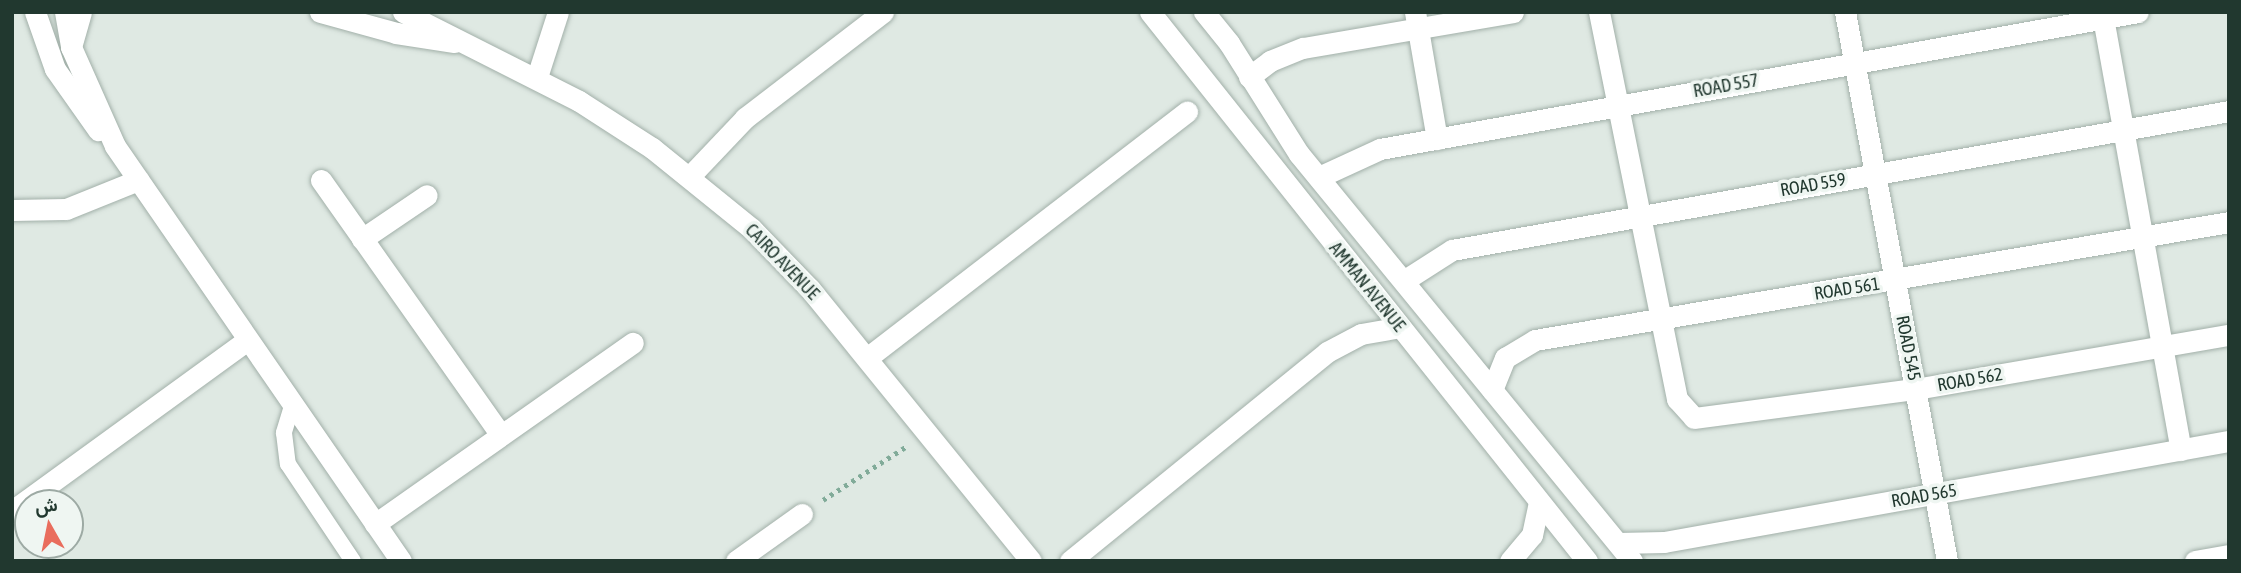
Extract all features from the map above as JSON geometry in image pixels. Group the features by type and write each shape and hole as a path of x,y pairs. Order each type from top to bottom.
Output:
{"street":[{"path":"35,12 41,35 72,97 115,146 401,561"},
{"path":"65,12 71,47 115,146"},
{"path":"71,47 81,12"},
{"name":"CAIRO AVENUE","path":"320,12 396,33 463,43"},
{"name":"CAIRO AVENUE","path":"403,12 463,43 537,76 690,176 752,229 867,358 925,435 1031,561"},
{"path":"537,76 558,12"},
{"path":"690,176 745,118 883,12"},
{"name":"AMMAN AVENUE","path":"1150,12 1587,561"},
{"name":"AMMAN AVENUE","path":"1204,12 1281,129 1632,561"},
{"path":"1249,77 1270,61 1303,48 1416,20 1513,12"},
{"path":"1599,12 1661,318"},
{"name":"ROAD 545","path":"1845,12 1947,561"},
{"name":"ROAD 557","path":"1319,177 1368,153 1437,139 2103,15 2138,12"},
{"path":"2103,15 2142,238 2165,346 2181,450"},
{"path":"1416,20 1437,139"},
{"name":"ROAD 559","path":"1405,280 1452,250 2229,111"},
{"path":"867,358 1187,112"},
{"path":"12,210 66,209 138,180"},
{"path":"321,180 501,435"},
{"path":"362,239 427,195"},
{"name":"ROAD 561","path":"1492,390 1496,373 1518,347 1661,318 1895,282 2229,222"},
{"name":"ROAD 562","path":"1661,318 1680,407 1694,418 1711,418 1915,389 2229,335"},
{"path":"1070,561 1327,352 1361,334 1399,327"},
{"path":"12,511 247,340"},
{"path":"375,524 633,343"},
{"name":"ROAD 565","path":"1618,543 1664,542 2229,441"},
{"path":"1510,561 1532,535 1539,503"},
{"path":"736,561 802,514"},
{"path":"2195,561 2229,555"}],"lane":[{"path":"292,406 284,433 288,464 354,561"}],"path":[{"path":"802,514 925,435"}]}
